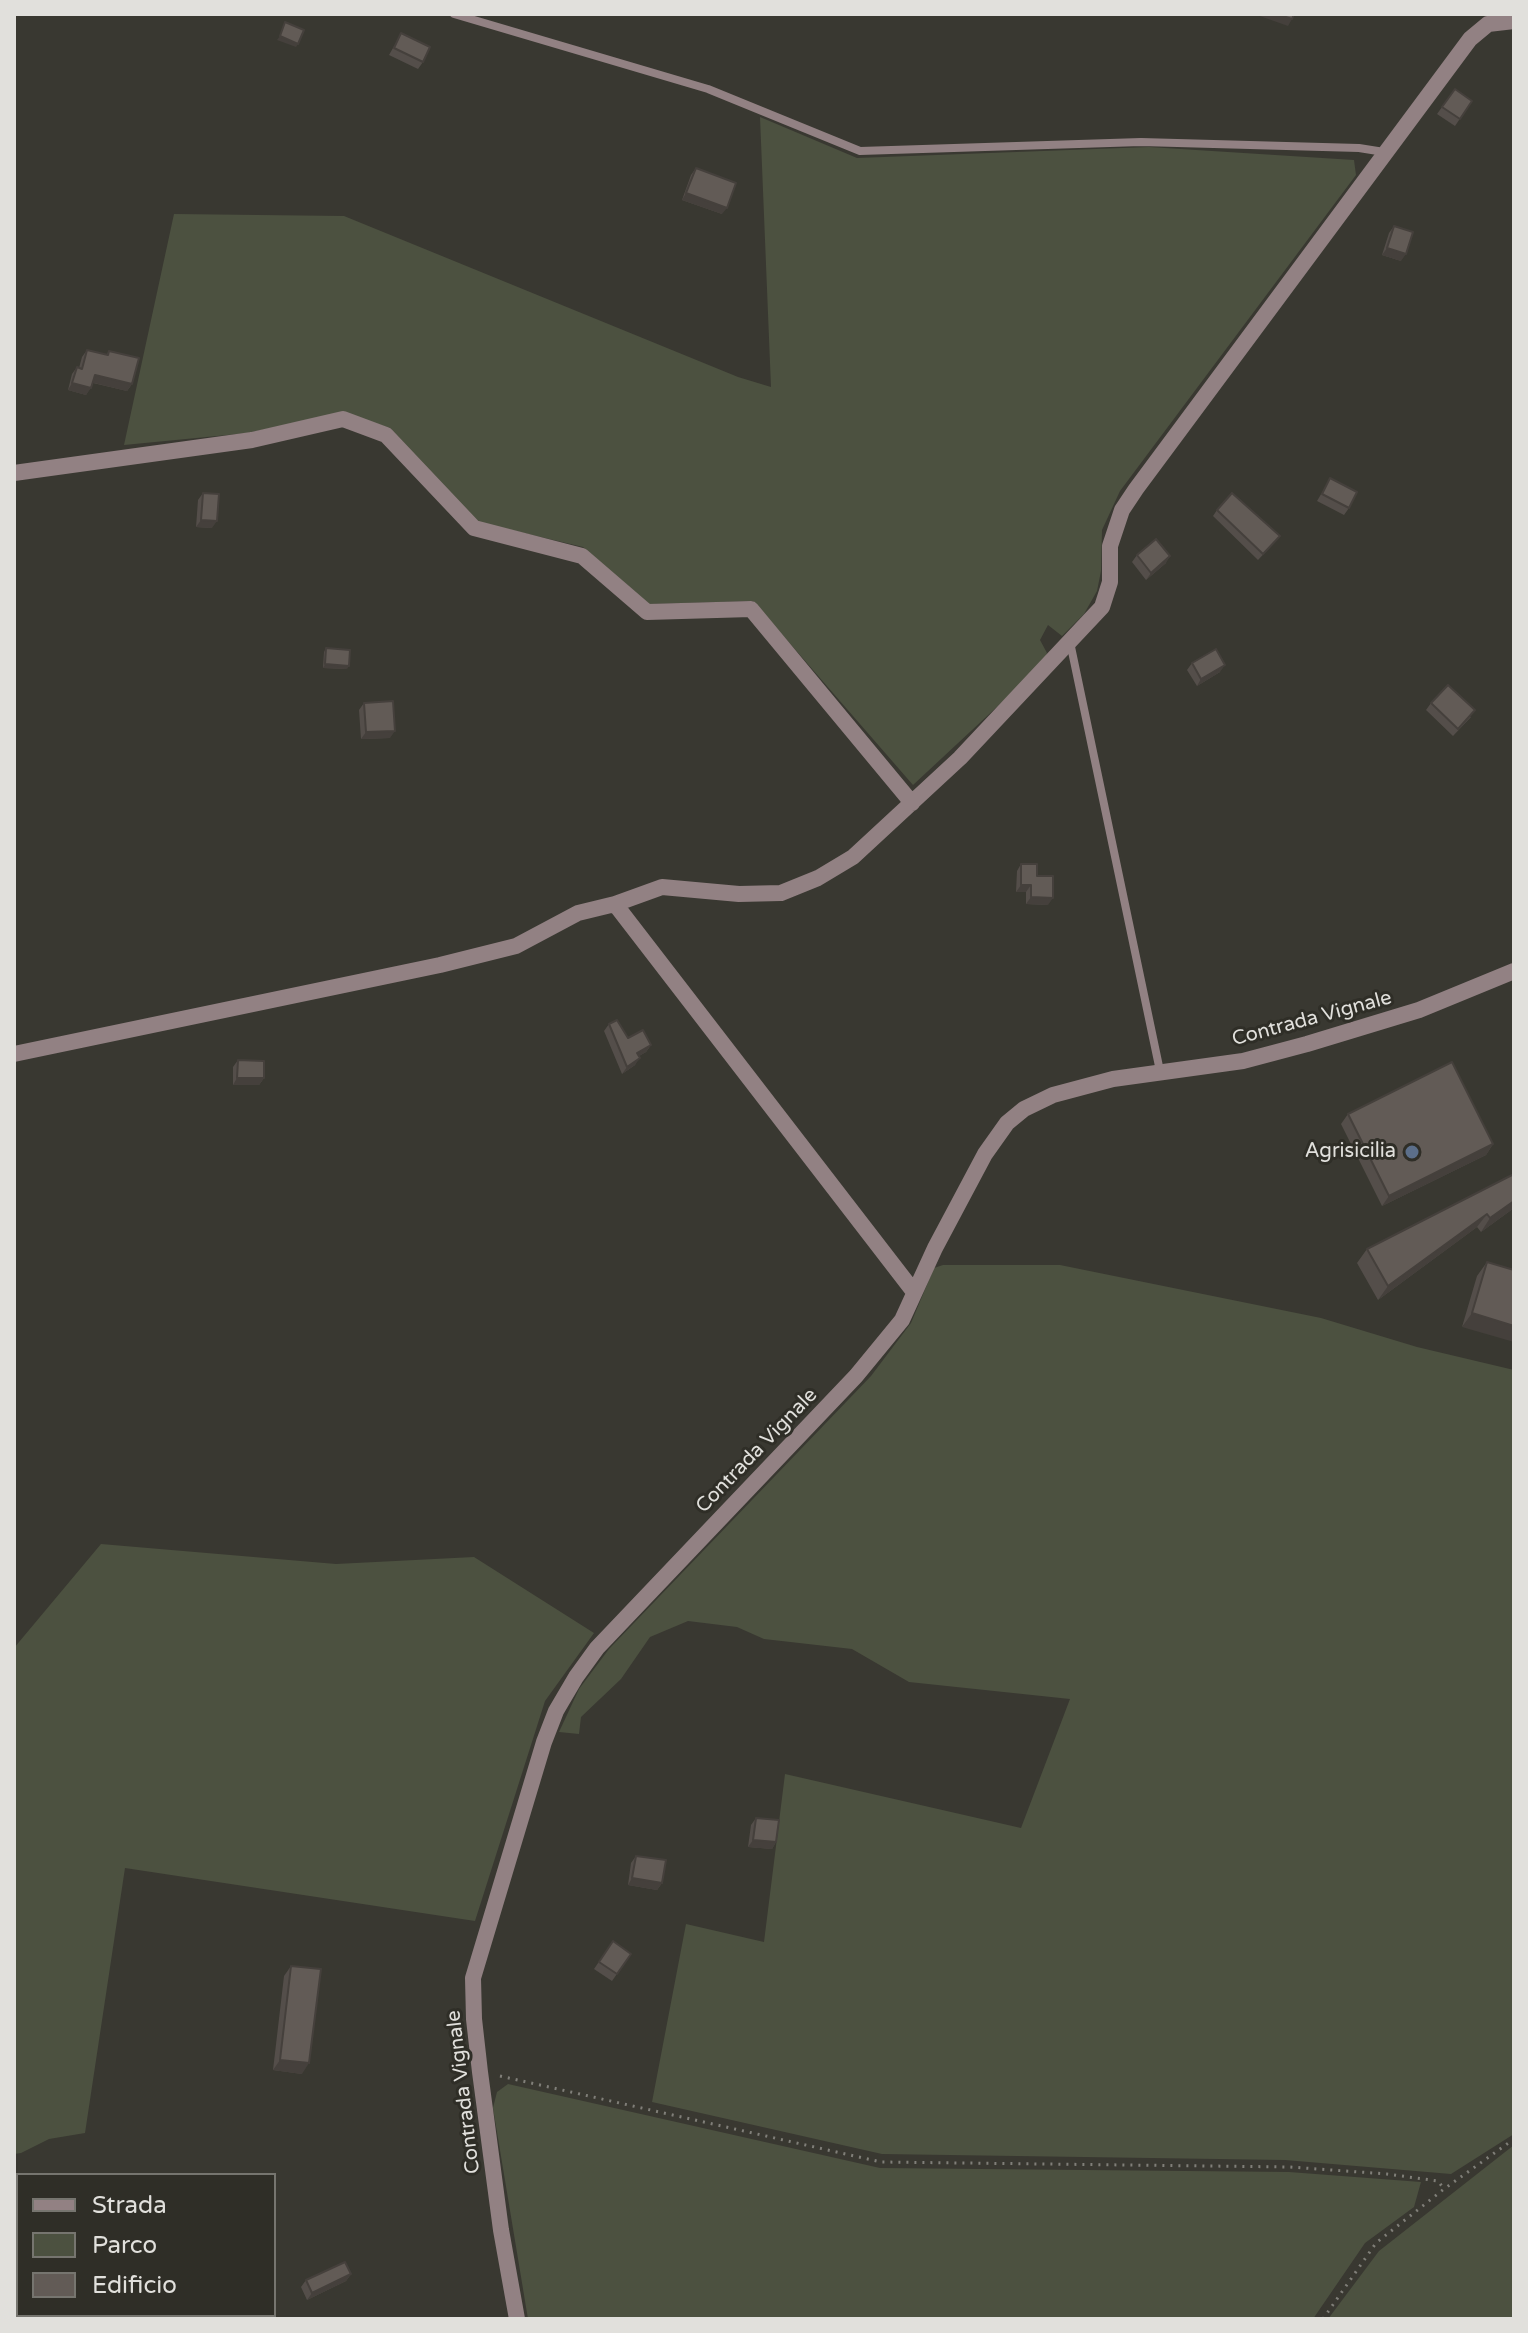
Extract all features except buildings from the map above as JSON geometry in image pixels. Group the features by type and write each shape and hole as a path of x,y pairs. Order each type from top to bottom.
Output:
{"street":[{"path":"14,1054 440,965 516,946 578,913 662,887 739,894 781,893 818,878 853,857 960,758 1102,607 1110,582 1110,546 1122,510 1470,39 1488,24 1514,21"},
{"path":"14,473 252,440 343,419 386,435 474,528 582,556 647,612 751,609 912,803"},
{"path":"615,904 914,1292"},
{"name":"Contrada Vignale","path":"517,2319 501,2230 480,2072 473,1978 544,1742 556,1711 597,1648 856,1376 902,1320 985,1154 1007,1123 1024,1109 1053,1095 1113,1079 1243,1061 1307,1044 1419,1010 1514,971"}],"lane":[{"path":"454,14 708,89 860,151 1141,142 1359,148 1385,153"},
{"path":"1070,641 1160,1071"}],"path":[{"path":"480,2072 881,2162 1290,2167 1438,2181 1444,2189"},
{"path":"1323,2319 1376,2243 1514,2139"}],"green space":[{"path":"760,117 857,158 1149,147 1354,160 1356,175 1120,491 1102,530 1097,591 1084,614 1062,636 1048,625 1040,640 1047,653 1044,663 913,785 753,601 649,604 583,547 473,521 390,428 342,413 248,433 124,445 174,214 344,216 738,377 771,387"},
{"path":"943,1265 1060,1265 1321,1318 1417,1347 1514,1370 1514,2134 1451,2174 1285,2160 882,2154 652,2102 686,1924 764,1942 785,1774 1021,1828 1070,1699 909,1682 852,1649 764,1639 737,1627 688,1621 650,1637 621,1679 581,1717 579,1734 559,1732 579,1689 609,1649 871,1376 911,1323 934,1268"},
{"path":"101,1544 336,1564 474,1557 594,1633 545,1701 475,1921 125,1868 85,2133 49,2139 14,2154 14,1648"},
{"path":"508,2084 880,2168 1289,2172 1421,2182 1414,2207 1365,2243 1313,2319 528,2319 493,2108 497,2092"},
{"path":"1514,2145 1514,2319 1328,2319 1379,2251"}],"place":[{"name":"Agrisicilia","path":"1412,1152"}]}
